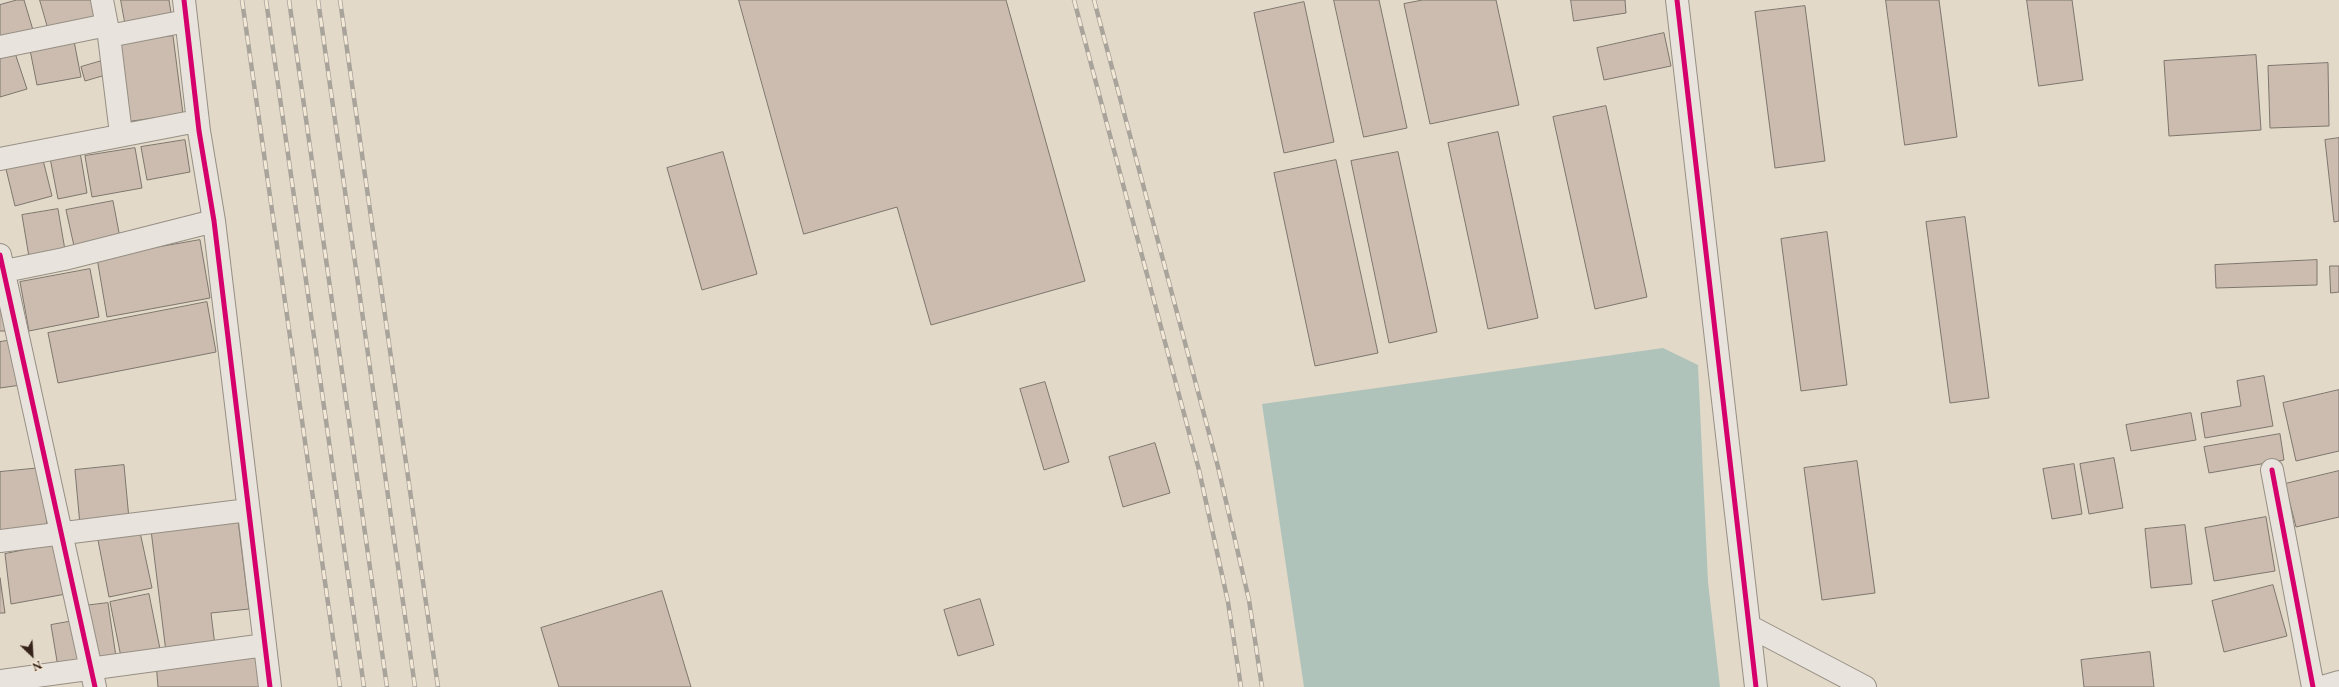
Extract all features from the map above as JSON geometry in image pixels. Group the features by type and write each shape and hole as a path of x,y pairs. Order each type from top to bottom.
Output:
{"street":[{"path":"102,0 108,30 121,134"},
{"path":"1679,0 1756,687"},
{"path":"0,48 108,30 185,10 197,121 214,221 270,687"},
{"path":"0,158 121,134 197,121"},
{"path":"93,678 62,533 1,266 64,259 214,221"},
{"path":"2272,470 2313,687"},
{"path":"0,541 248,510"},
{"path":"1749,626 1865,687"},
{"path":"0,681 93,678 265,645"},
{"path":"2322,687 2339,682"}],"shaded area":[{"path":"1663,348 1698,365 1708,582 1720,687 1304,687 1262,404"}],"building":[{"path":"17,0 24,0 33,30 0,40 0,5"},
{"path":"40,0 96,0 100,16 49,31"},
{"path":"121,0 169,0 171,13 125,22"},
{"path":"739,0 1006,0 1085,281 931,325 897,207 804,234"},
{"path":"1334,0 1379,0 1407,128 1364,137"},
{"path":"1423,0 1496,0 1519,105 1430,124 1404,4"},
{"path":"1571,0 1625,0 1626,13 1574,21"},
{"path":"1886,0 1939,0 1957,137 1905,145"},
{"path":"2027,0 2072,0 2083,80 2039,86"},
{"path":"1304,2 1334,142 1284,153 1254,13"},
{"path":"1805,6 1825,161 1775,168 1755,12"},
{"path":"1664,33 1671,66 1604,80 1597,48"},
{"path":"173,36 183,114 125,122 115,43"},
{"path":"74,41 81,77 37,85 30,50"},
{"path":"14,50 27,89 0,97 0,54"},
{"path":"2256,55 2261,130 2169,136 2164,61"},
{"path":"105,60 109,74 85,81 81,67"},
{"path":"2328,63 2329,126 2270,128 2268,66"},
{"path":"1606,106 1647,297 1595,309 1553,117"},
{"path":"1498,132 1538,318 1488,329 1448,143"},
{"path":"2339,138 2339,221 2334,222 2325,140"},
{"path":"185,140 190,172 147,180 141,147"},
{"path":"135,148 142,188 92,197 85,156"},
{"path":"80,152 87,193 58,199 50,158"},
{"path":"723,152 757,274 702,290 667,168"},
{"path":"1398,152 1437,332 1389,343 1351,161"},
{"path":"42,156 52,196 15,206 5,165"},
{"path":"1336,160 1378,353 1315,366 1274,173"},
{"path":"113,201 120,238 74,246 66,210"},
{"path":"58,209 65,250 29,257 22,215"},
{"path":"1965,217 1989,398 1950,403 1926,222"},
{"path":"1827,232 1847,385 1801,391 1781,239"},
{"path":"200,240 210,298 107,317 97,258"},
{"path":"2317,260 2317,285 2216,288 2215,265"},
{"path":"2330,266 2339,266 2339,292 2331,293"},
{"path":"90,269 99,317 29,331 20,282"},
{"path":"0,282 8,331 0,331"},
{"path":"207,302 216,352 58,383 48,333"},
{"path":"13,340 21,385 0,388 0,342"},
{"path":"2264,376 2273,426 2205,438 2201,413 2241,406 2237,381"},
{"path":"1045,382 1069,462 1044,470 1020,389"},
{"path":"2339,390 2339,451 2296,461 2283,403"},
{"path":"2191,413 2196,440 2131,451 2126,425"},
{"path":"2280,434 2284,460 2209,473 2204,447"},
{"path":"1155,443 1170,493 1123,507 1109,457"},
{"path":"2114,458 2123,508 2089,514 2080,464"},
{"path":"1857,461 1875,593 1822,600 1804,468"},
{"path":"2074,464 2082,514 2052,519 2043,469"},
{"path":"124,465 129,519 80,525 75,470"},
{"path":"41,468 47,525 0,530 0,472"},
{"path":"2339,471 2339,517 2296,527 2285,484"},
{"path":"2266,517 2275,571 2214,581 2205,528"},
{"path":"238,520 249,609 211,613 215,646 166,652 151,530"},
{"path":"2185,525 2192,584 2151,588 2145,529"},
{"path":"140,532 152,588 109,597 98,540"},
{"path":"60,543 66,594 11,604 5,554"},
{"path":"0,578 5,613 0,613"},
{"path":"2273,585 2287,636 2224,652 2212,601"},
{"path":"662,591 691,687 559,687 541,628"},
{"path":"149,594 161,654 122,662 110,602"},
{"path":"980,599 994,645 958,656 944,610"},
{"path":"108,603 116,657 93,661 83,606"},
{"path":"79,620 87,662 58,667 51,625"},
{"path":"257,652 260,687 158,687 156,662"},
{"path":"2150,652 2154,687 2084,687 2081,660"}],"railway":[{"path":"242,0 340,687"},
{"path":"266,0 364,687"},
{"path":"289,0 387,687"},
{"path":"318,0 415,687"},
{"path":"340,0 438,687"},
{"path":"1074,0 1199,470 1228,602 1241,687"},
{"path":"1094,0 1218,467 1249,600 1262,687"}],"cycle path":[{"path":"184,0 199,131 214,221 270,687"},
{"path":"1677,0 1756,687"},
{"path":"0,255 95,687"},
{"path":"2272,470 2313,687"}]}
